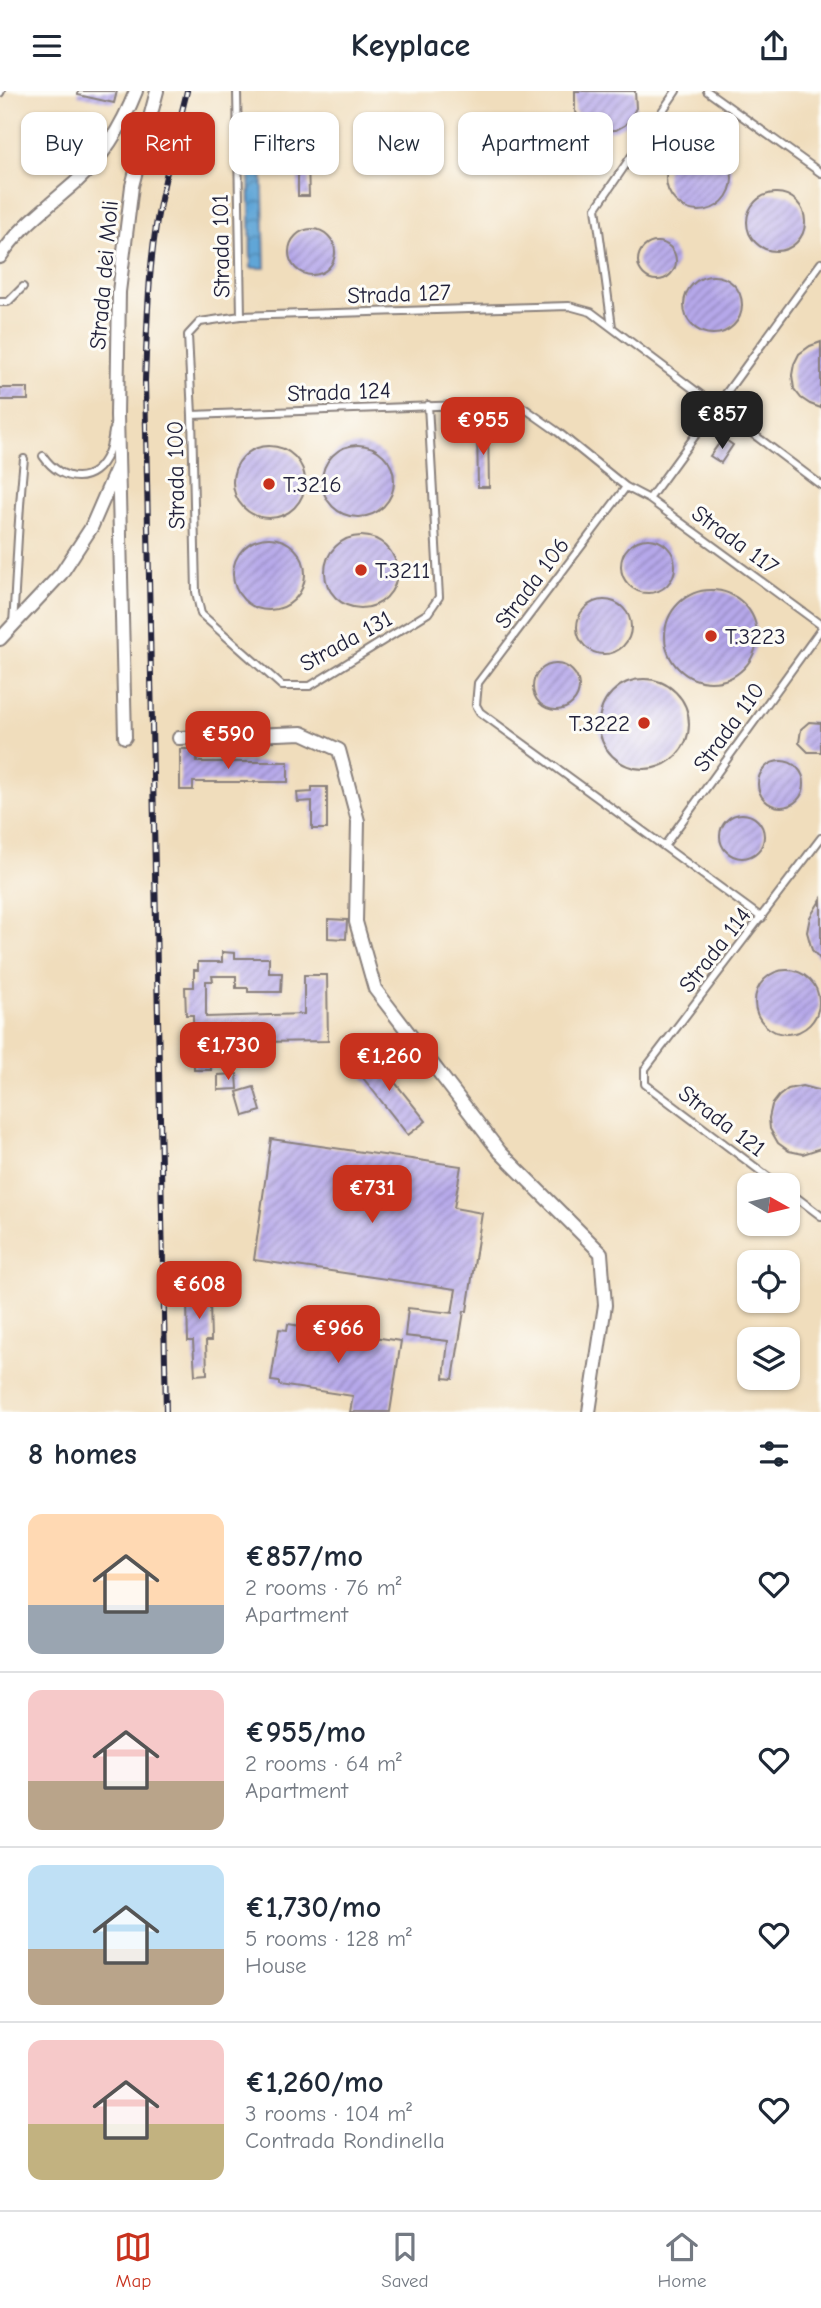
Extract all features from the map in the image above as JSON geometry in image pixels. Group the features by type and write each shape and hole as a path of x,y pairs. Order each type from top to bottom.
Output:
{"street":[{"name":"Strada dei Moli","path":"0,257 10,241 102,154 128,112 136,91"},
{"name":"Strada dei Moli","path":"124,737 117,415 119,292 132,186 157,91"},
{"path":"0,639 61,574 91,528 118,464"},
{"path":"179,738 302,733 339,750 358,821 356,922 375,989 500,1152 601,1253 605,1305 589,1412"}],"lane":[{"name":"Strada 101","path":"237,91 241,316"},
{"path":"612,327 596,208 676,91"},
{"path":"707,91 821,173"},
{"path":"649,499 821,263"},
{"path":"0,302 8,302 23,287"},
{"name":"Strada 127","path":"188,335 200,322 241,316 569,306 591,312 821,485"},
{"name":"Strada 100","path":"188,335 195,592 201,614"},
{"name":"Strada 124","path":"192,415 517,403 626,487"},
{"name":"Strada 131","path":"201,614 282,686 310,686 428,613 439,597 428,405"},
{"path":"43,456 51,468 65,476 85,477 98,468 108,453 117,415"},
{"path":"13,625 18,551 17,517 24,459"},
{"name":"Strada 117","path":"626,487 649,499 821,627"},
{"name":"Strada 106","path":"626,487 478,683 476,705 480,712 665,845"},
{"name":"Strada 110","path":"665,845 821,627"},
{"name":"Strada 114","path":"645,1084 645,1069 821,838"},
{"path":"665,845 762,918"},
{"name":"Strada 121","path":"645,1084 763,1173"},
{"path":"800,1200 821,1216"}],"water":[{"path":"249,175 263,175 265,268 251,268"}],"building":[{"path":"78,91 117,91 114,103 78,95"},
{"path":"575,91 635,91 636,108 634,112 627,112 627,123 616,130 613,130 613,112 575,111"},
{"path":"298,175 308,175 309,196 298,196"},
{"path":"666,175 732,175 730,191 723,202 705,211 686,209 675,202 666,184"},
{"path":"776,193 787,195 800,206 805,222 803,233 792,246 776,251 765,249 752,238 747,222 749,211 760,198"},
{"path":"312,229 328,236 335,252 328,268 312,275 296,268 289,252 296,236"},
{"path":"657,242 670,248 676,261 670,274 657,280 644,274 638,261 644,248"},
{"path":"713,276 729,281 737,289 742,305 737,321 729,329 713,334 697,329 689,321 684,305 689,289 697,281"},
{"path":"821,342 821,408 801,398 794,389 792,375 799,354"},
{"path":"0,388 28,388 28,400 0,400"},
{"path":"477,427 488,427 489,487 478,487"},
{"path":"723,438 733,445 721,463 710,456"},
{"path":"358,445 378,451 388,461 394,481 388,501 378,511 358,517 338,511 328,501 322,481 328,461 338,451"},
{"name":"T.3216","path":"269,446 283,449 295,456 302,468 305,482 302,496 295,508 283,515 269,518 255,515 243,508 236,496 233,482 236,468 243,456 255,449"},
{"name":"T.3211","path":"368,536 387,546 395,558 395,586 387,598 375,606 354,608 335,598 327,586 325,565 335,546 347,538"},
{"path":"269,538 289,544 299,554 305,574 299,594 289,604 269,610 249,604 239,594 233,574 239,554 249,544"},
{"path":"648,539 667,547 675,566 667,585 648,593 629,585 621,566 629,547"},
{"name":"T.3223","path":"711,590 729,594 743,604 753,618 757,636 753,654 743,668 729,678 711,682 693,678 679,668 669,654 665,636 669,618 679,604 693,594"},
{"path":"604,600 623,608 631,627 623,646 604,654 585,646 577,627 585,608"},
{"path":"556,664 572,671 579,687 572,703 556,710 540,703 533,687 540,671"},
{"name":"T.3222","path":"644,679 661,682 676,692 686,707 689,724 686,741 676,756 661,766 644,769 627,766 612,756 602,741 599,724 602,707 612,692 627,682"},
{"path":"809,722 821,723 821,752 808,752 799,743 801,729"},
{"path":"180,749 197,749 197,762 288,762 288,782 193,782 193,790 180,790"},
{"path":"781,761 797,768 804,784 797,800 781,807 765,800 758,784 765,768"},
{"path":"312,787 327,787 327,829 312,829 312,801 298,802 297,793 312,792"},
{"path":"742,814 751,815 758,820 763,827 763,845 758,852 751,857 742,858 733,857 726,852 721,845 720,836 721,827 726,820 733,815"},
{"path":"821,899 821,960 812,950 807,932 810,917"},
{"path":"328,919 347,920 346,939 328,938"},
{"path":"222,952 235,953 235,958 269,958 269,973 282,973 281,992 248,992 248,988 236,988 236,976 212,976 213,981 206,981 206,1017 304,1014 304,975 327,975 328,1041 259,1042 259,1035 210,1036 211,1070 194,1070 193,1015 186,1015 185,987 194,987 194,970 198,970 198,962 222,962"},
{"path":"781,970 793,970 810,979 817,990 817,1014 810,1025 793,1034 781,1034 769,1029 760,1020 755,1008 755,996 760,984 769,975"},
{"path":"369,1050 426,1121 408,1135 352,1064"},
{"path":"237,1074 238,1089 218,1090 218,1075"},
{"path":"802,1086 821,1091 821,1148 803,1154 789,1151 778,1143 770,1129 769,1118 772,1105 779,1096 788,1089"},
{"path":"254,1087 261,1111 244,1116 237,1092"},
{"path":"271,1139 461,1166 454,1208 482,1213 453,1379 444,1378 448,1341 405,1336 408,1308 452,1313 456,1289 254,1260"},
{"path":"204,1267 205,1302 210,1302 211,1341 206,1341 207,1374 195,1375 193,1341 188,1341 187,1303 192,1302 192,1268"},
{"path":"288,1324 401,1341 390,1412 350,1412 353,1396 279,1385 279,1382 271,1381 279,1329 287,1330"}],"railway":[{"path":"166,1412 145,381 153,245 166,175 187,91"}],"place":[{"name":"T.3216","path":"269,484"},
{"name":"T.3211","path":"361,570"},
{"name":"T.3223","path":"711,636"},
{"name":"T.3222","path":"644,723"}]}
